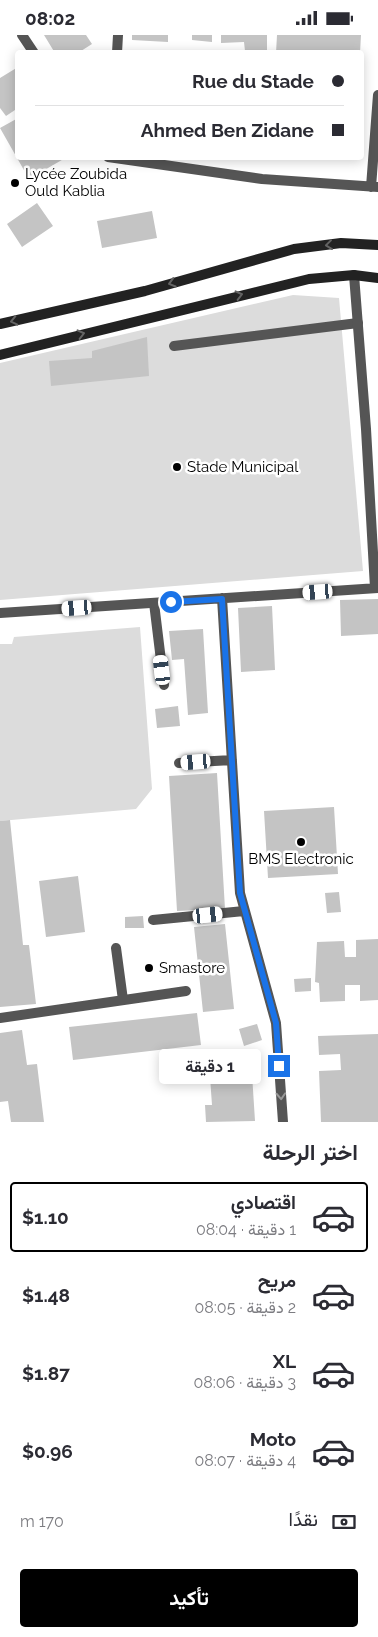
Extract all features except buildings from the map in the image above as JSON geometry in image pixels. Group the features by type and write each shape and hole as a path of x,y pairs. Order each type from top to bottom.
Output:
{"main road":[{"path":"0,324 145,291 294,249 341,243 378,245"},
{"path":"0,355 268,287 310,279 354,275 378,277"}],"street":[{"path":"22,35 32,50"},
{"path":"117,50 118,35"},
{"path":"124,160 262,179 374,187 378,95"},
{"path":"0,613 377,588 354,275"},
{"path":"174,346 358,323"},
{"path":"366,429 378,429"},
{"path":"222,599 240,893 276,1023 283,1122"},
{"path":"154,603 164,685"},
{"path":"179,763 232,760"},
{"path":"153,920 244,911"},
{"path":"116,948 123,1000"},
{"path":"0,1018 186,991"}],"shaded area":[{"name":"Stade Municipal","path":"293,295 339,298 363,571 0,600 0,363"},
{"path":"140,627 152,789 136,809 0,821 0,644 12,644 14,637"}],"place":[{"name":"Lycée Zoubida Ould Kablia","path":"15,183"},
{"name":"Stade Municipal","path":"177,467"},
{"name":"BMS Electronic","path":"301,842"},
{"name":"Smastore","path":"149,968"}],"route":[{"path":"171,602 222,599 240,893 276,1023 279,1066"}]}
